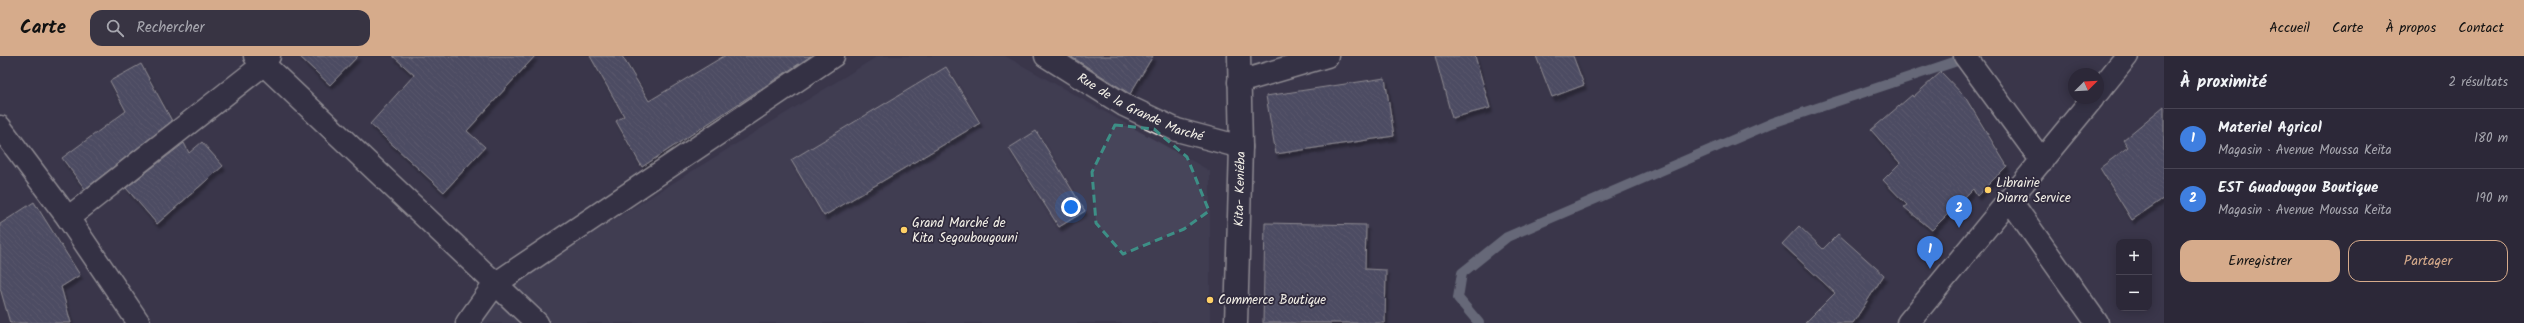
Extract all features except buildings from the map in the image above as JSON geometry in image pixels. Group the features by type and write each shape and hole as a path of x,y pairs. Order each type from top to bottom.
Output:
{"street":[{"path":"467,323 495,284 833,56"},
{"name":"Rue de la Grande Marché","path":"1046,56 1124,104 1177,130 1240,147"},
{"name":"Kita- Keniéba","path":"1236,323 1240,147 1239,56"},
{"path":"1240,82 1327,56"},
{"path":"2104,85 2127,56"},
{"path":"68,218 262,59 537,323"},
{"path":"1969,62 2042,161"},
{"path":"1908,323 2088,104"},
{"path":"0,127 68,218 139,323"},
{"path":"2010,200 2097,323"}],"highlighted area":[{"path":"1115,125 1154,129 1187,157 1209,211 1184,229 1123,254 1096,223 1092,172"}],"shaded area":[{"name":"Grand Marché de Kita Segoubougouni","path":"878,56 1005,56 1210,171 1210,323 478,323 504,288"}],"waterway":[{"path":"1479,323 1458,298 1462,273 1507,237 1772,123 1969,57"}],"place":[{"name":"Librairie Diarra Service","path":"1988,190"},
{"name":"EST Guadougou Boutique","path":"1959,228"},
{"name":"Grand Marché de Kita Segoubougouni","path":"904,230"},
{"name":"Materiel Agricol","path":"1930,269"},
{"name":"Commerce Boutique","path":"1210,300"}]}
